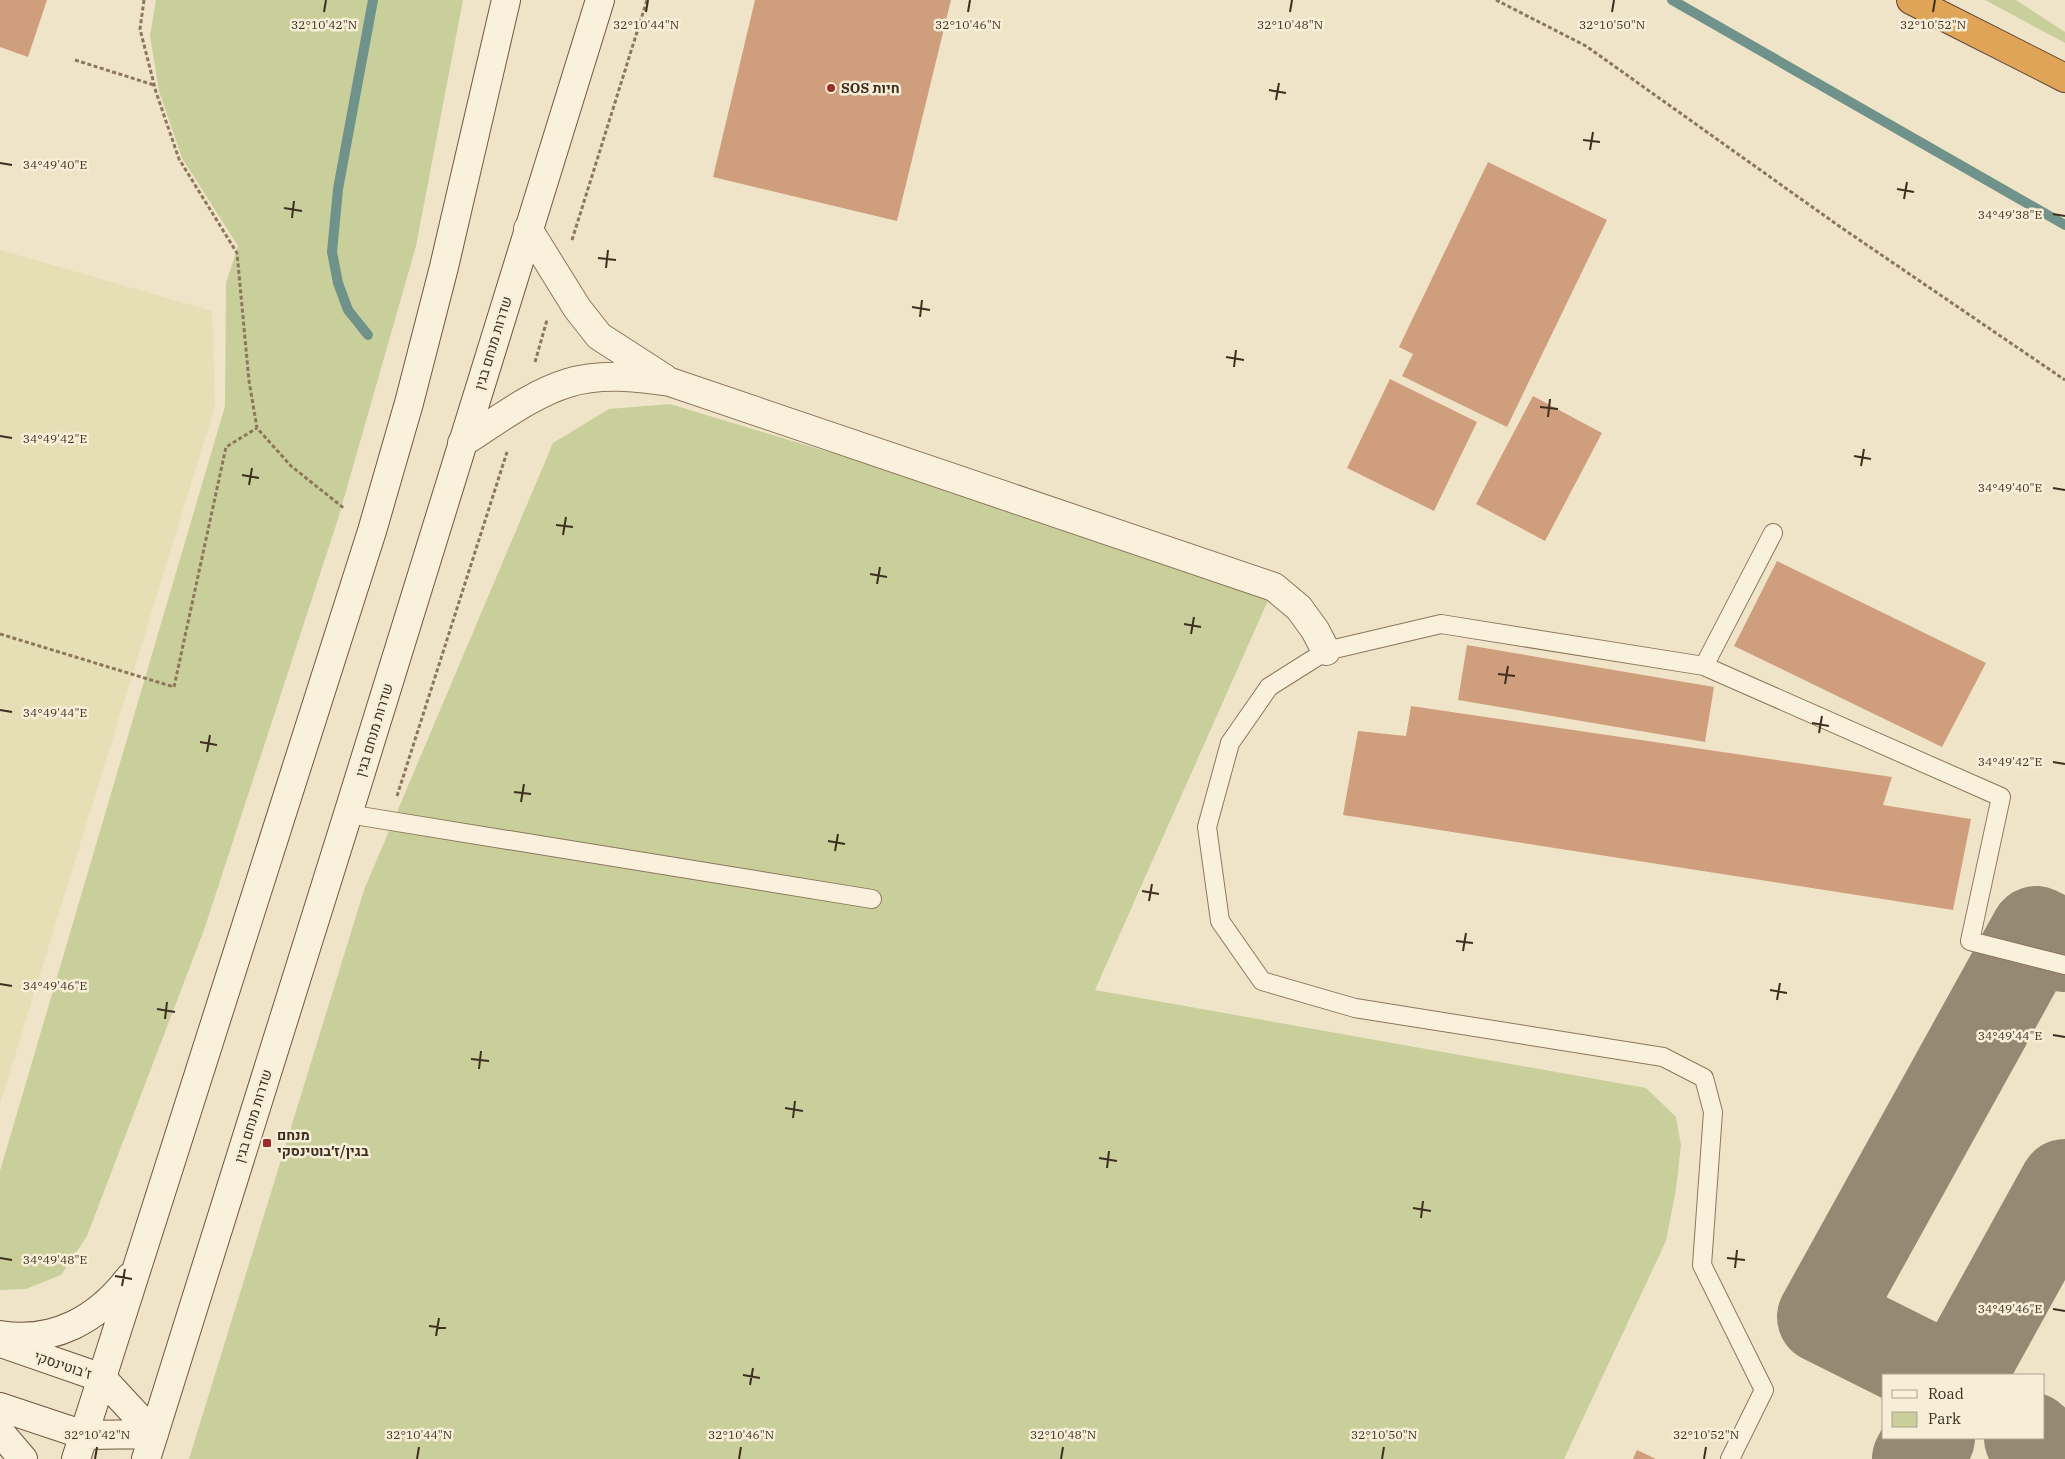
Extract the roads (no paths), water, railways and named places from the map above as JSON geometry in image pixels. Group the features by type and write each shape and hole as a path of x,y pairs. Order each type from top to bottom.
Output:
{"highway":[{"path":"1911,0 2065,78"}],"main road":[{"path":"80,1447 372,531 414,385 506,0"},
{"name":"שדרות מנחם בגין","path":"150,1447 600,0"},
{"path":"528,229 577,308 599,336 670,382"},
{"path":"462,444 539,395 568,383 589,379 632,377 670,382 1274,587 1298,608 1315,630 1326,651"},
{"path":"0,1336 35,1337 57,1333 77,1325 94,1314 123,1286 135,1270 144,1244"},
{"name":"ז'בוטינסקי","path":"0,1343 102,1378 150,1447"},
{"path":"0,1407 80,1447 150,1447"},
{"path":"0,1432 23,1459"}],"lane":[{"path":"1704,666 1773,533"},
{"path":"1730,1459 1764,1390 1702,1265 1713,1112 1704,1078 1663,1057 1355,1008 1262,981 1220,921 1207,827 1230,743 1269,687 1326,651 1441,624 1704,666 2001,797 1970,941 2065,965"},
{"path":"348,814 872,899"}],"waterway":[{"path":"368,335 348,310 338,283 332,252 338,189 373,0"},
{"path":"1672,0 2065,225"}],"place":[{"name":"SOS חיות","path":"831,88"},
{"name":"מנחם בגין/ז׳בוטינסקי","path":"267,1143"}]}
